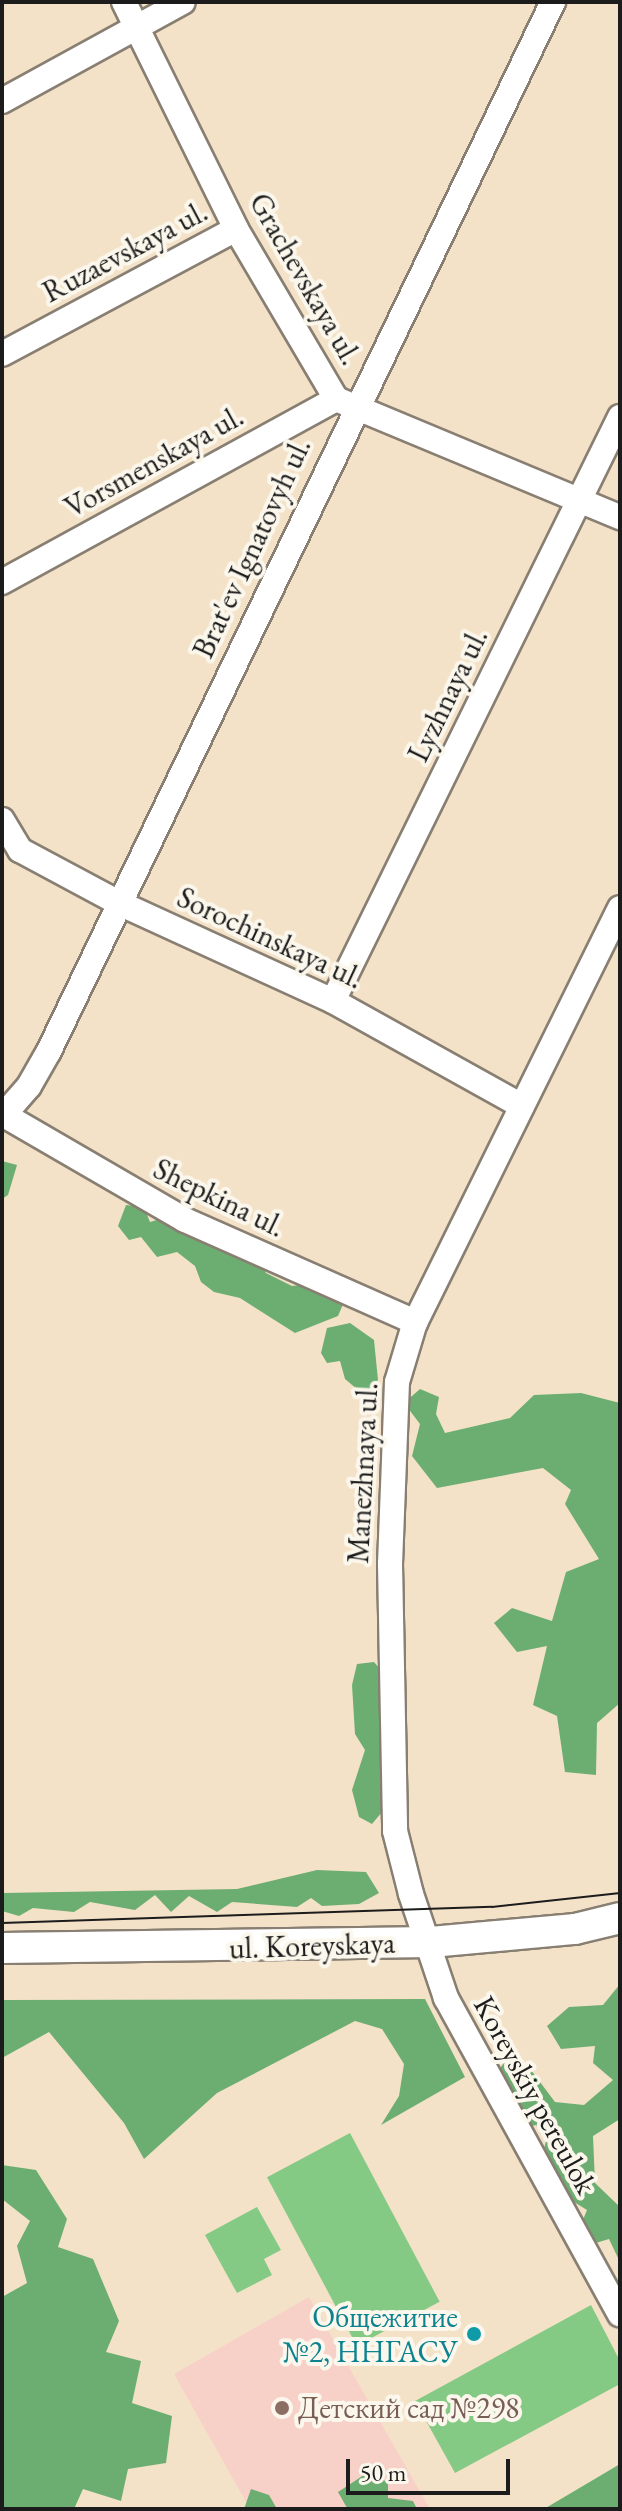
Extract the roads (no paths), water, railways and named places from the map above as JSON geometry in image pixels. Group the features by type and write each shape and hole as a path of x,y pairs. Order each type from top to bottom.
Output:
{"street":[{"name":"Grachevskaya ul.","path":"124,2 236,229 346,403 620,517"},
{"path":"2,101 183,2"},
{"name":"Brat'ev Ignatovyh ul.","path":"3,1116 29,1086 49,1051 346,403 553,2"},
{"name":"Ruzaevskaya ul.","path":"2,354 236,229"},
{"name":"Vorsmenskaya ul.","path":"2,582 346,403"},
{"name":"Lyzhnaya ul.","path":"333,1001 620,417"},
{"name":"Sorochinskaya ul.","path":"2,820 20,850 119,903 333,1001 522,1106"},
{"name":"Manezhnaya ul.","path":"431,1942 411,1894 395,1831 391,1476 397,1382 415,1322 620,908"},
{"name":"Shepkina ul.","path":"3,1116 185,1220 415,1322"},
{"name":"ul. Koreyskaya","path":"2,1948 217,1949 431,1942 575,1929 620,1918"},
{"name":"Koreyskiy pereulok","path":"431,1942 446,1998 620,2314"}],"tram line":[{"path":"2,1923 492,1907 620,1893"}],"place":[{"name":"Общежитие №2, ННГАСУ","path":"474,2334"},
{"name":"Детский сад №298","path":"282,2408"}]}
